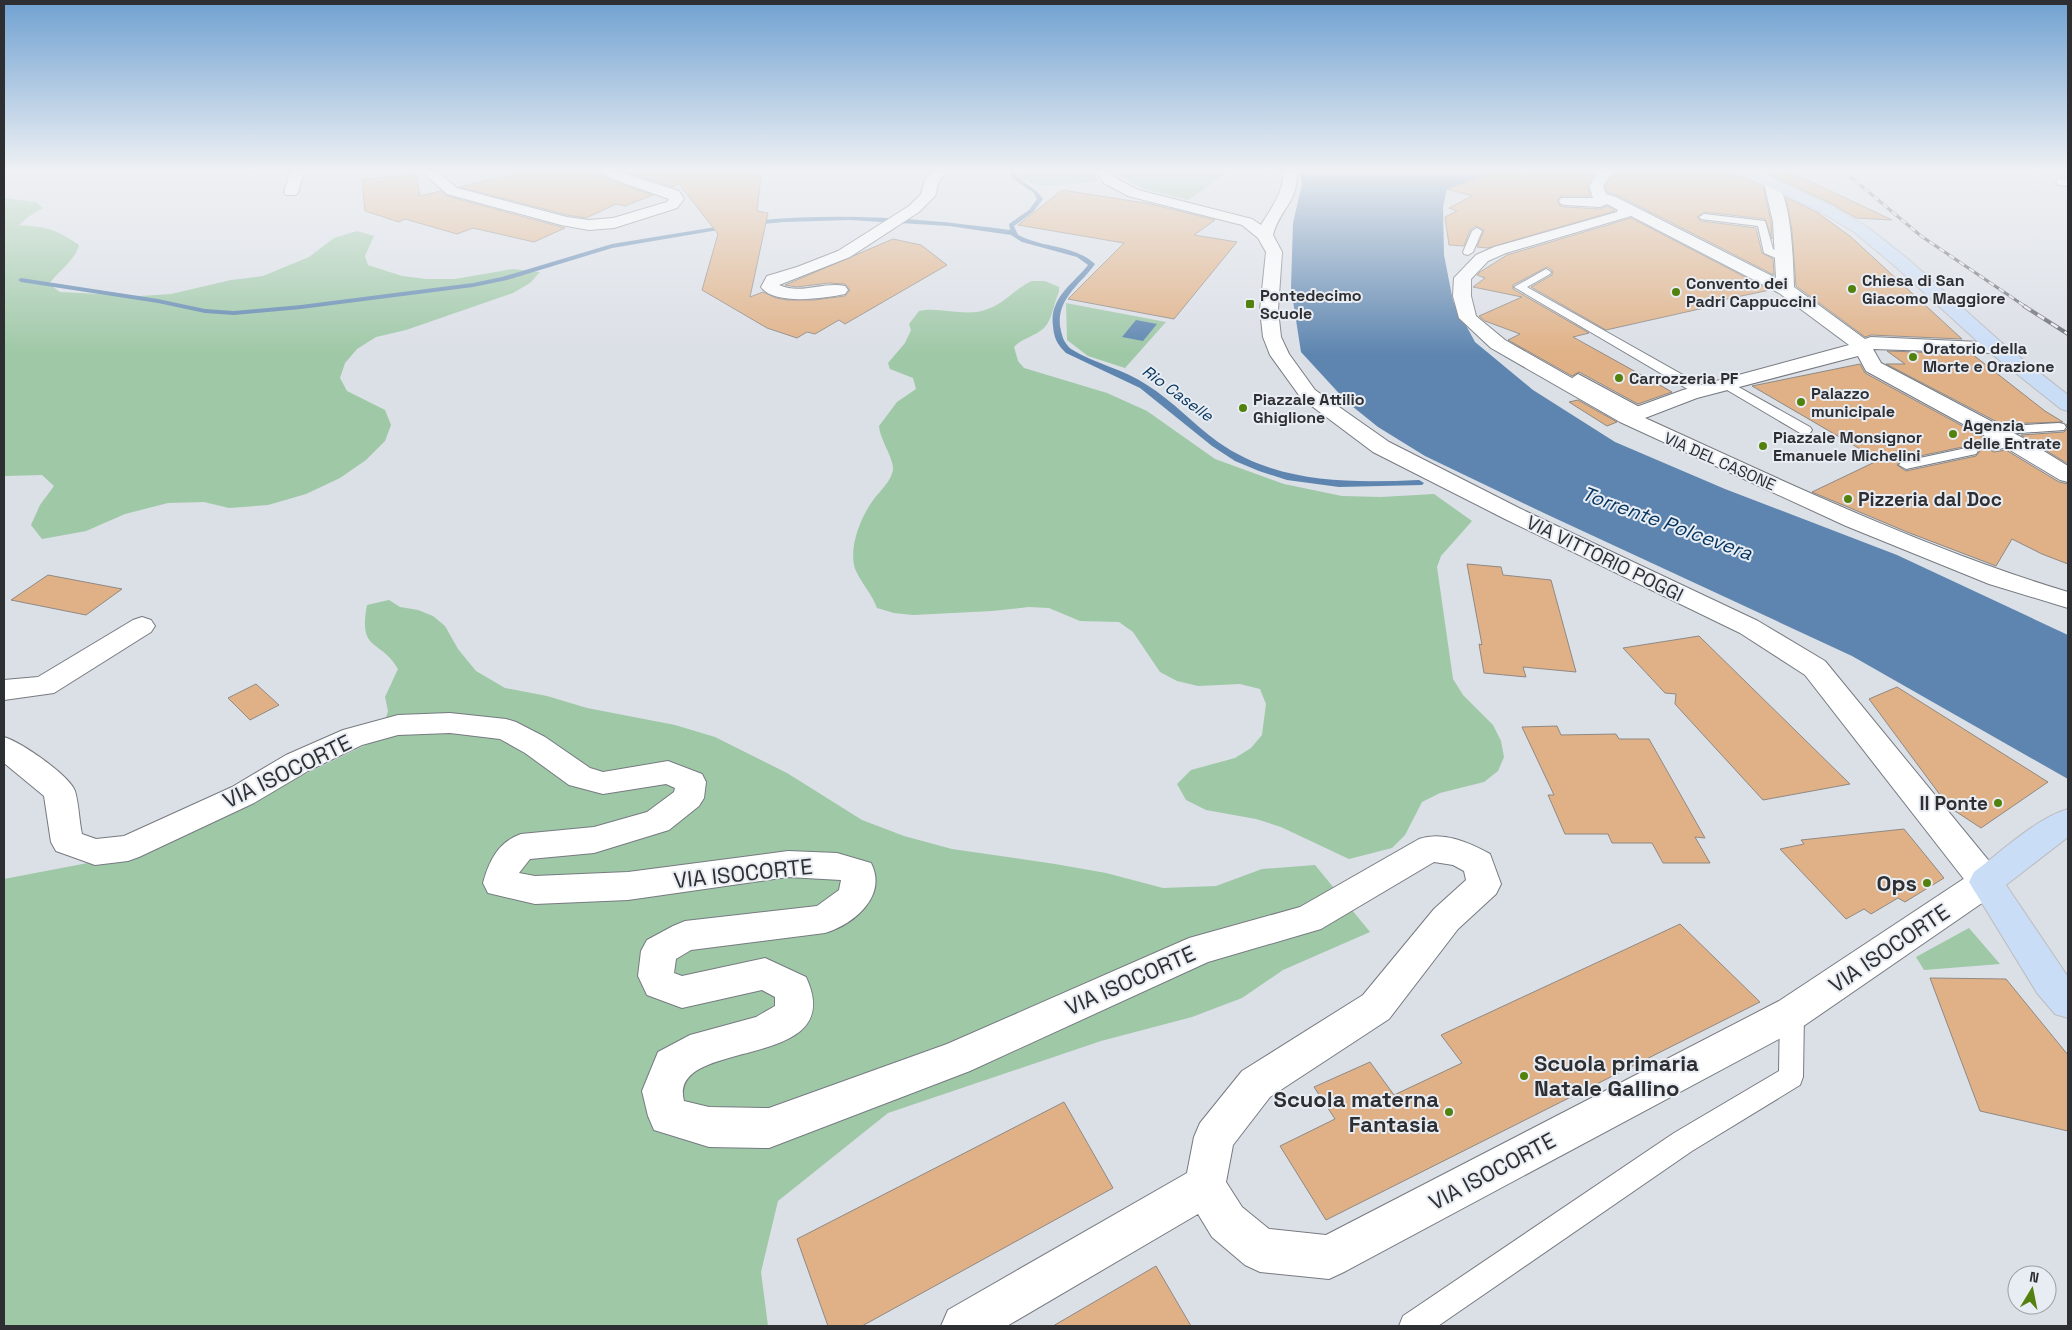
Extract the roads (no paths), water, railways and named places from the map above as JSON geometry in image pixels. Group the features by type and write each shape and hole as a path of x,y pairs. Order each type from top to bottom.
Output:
{"main road":[{"path":"1863,231 1902,263 1994,347 2068,405"},
{"name":"VIA ISOCORTE","path":"1986,882 2062,829"},
{"path":"1986,882 2062,988"}],"street":[{"path":"839,290 792,294 779,292 770,287 773,280 803,271 844,254 879,231"},
{"name":"VIA VITTORIO POGGI","path":"1267,231 1274,252 1269,310 1272,337 1280,355 1308,394 1381,447 1512,514 1749,627 1816,668 1986,882"},
{"path":"1475,255 1500,250 1566,231"},
{"path":"1672,231 1785,288 1862,346 1873,367 2068,475"},
{"path":"1782,231 1785,258 1785,288"},
{"name":"VIA DEL CASONE","path":"1475,255 1462,278 1462,296 1468,318 1498,344 1631,412 1854,521 1998,579 2068,600"},
{"path":"1631,412 1701,391 1728,386 1850,352 1871,343 1994,347"},
{"path":"4,690 44,686 142,626"},
{"name":"VIA ISOCORTE","path":"4,748 34,769 58,791 66,842 94,852 128,848 243,795 297,763 353,738 398,725 450,723 506,728 535,745 580,778 603,783 668,772 691,782 688,798 658,821 594,840 521,847 504,866 500,883 535,890 628,886 788,864 837,866 858,872 855,897 825,919 685,936 659,951 656,976 660,984 682,992 765,974 793,988 794,1014 764,1032 703,1047 672,1065 662,1091 668,1116 709,1127 769,1128 956,1058 1200,949 1310,919 1430,848 1460,853 1478,863 1484,884 1446,919 1376,1007 1256,1084 1214,1136 1205,1186 1227,1222 1260,1250 1329,1257 1792,1013 1986,882"},
{"path":"964,1326 1205,1186"}],"lane":[{"path":"1764,231 1768,251 1785,258"},
{"path":"1475,255 1477,232"},
{"path":"1546,272 1519,288 1701,391"},
{"path":"1578,378 1631,412"},
{"path":"1728,386 1805,430"},
{"path":"2001,437 2059,427"},
{"path":"1906,465 1971,451"},
{"path":"1413,1326 1683,1142 1791,1077 1792,1013"}],"water":[{"name":"Torrente Polcevera","path":"1293,231 1444,231 1444,255 1453,301 1475,342 1533,390 1615,442 1725,489 1897,555 2068,635 2068,779 1852,656 1425,456 1378,427 1347,402 1301,352 1291,288"},
{"path":"1136,320 1157,324 1143,341 1122,337"}],"waterway":[{"path":"21,280 158,301 205,311 234,313 301,307 473,285 504,278 595,250 701,231"},
{"path":"1000,231 1014,233"},
{"name":"Rio Caselle","path":"1014,233 1015,236 1024,241 1079,256 1092,264 1059,302 1056,322 1058,337 1062,344 1078,357 1124,375 1143,386 1215,444 1238,459 1262,470 1313,482 1339,484 1419,483"}],"railway":[{"path":"1915,231 2026,307"},
{"path":"2024,306 2068,334"}],"place":[{"name":"Chiesa di San Giacomo Maggiore","path":"1852,289"},
{"name":"Convento dei Padri Cappuccini","path":"1676,292"},
{"name":"Pontedecimo Scuole","path":"1250,304"},
{"name":"Oratorio della Morte e Orazione","path":"1913,357"},
{"name":"Carrozzeria PF","path":"1619,378"},
{"name":"Palazzo municipale","path":"1801,402"},
{"name":"Piazzale Attilio Ghiglione","path":"1243,408"},
{"name":"Agenzia delle Entrate","path":"1953,434"},
{"name":"Piazzale Monsignor Emanuele Michelini","path":"1763,446"},
{"name":"Pizzeria dal Doc","path":"1848,499"},
{"name":"Il Ponte","path":"1998,803"},
{"name":"Ops","path":"1927,883"},
{"name":"Scuola primaria Natale Gallino","path":"1524,1076"},
{"name":"Scuola materna Fantasia","path":"1449,1112"}]}
